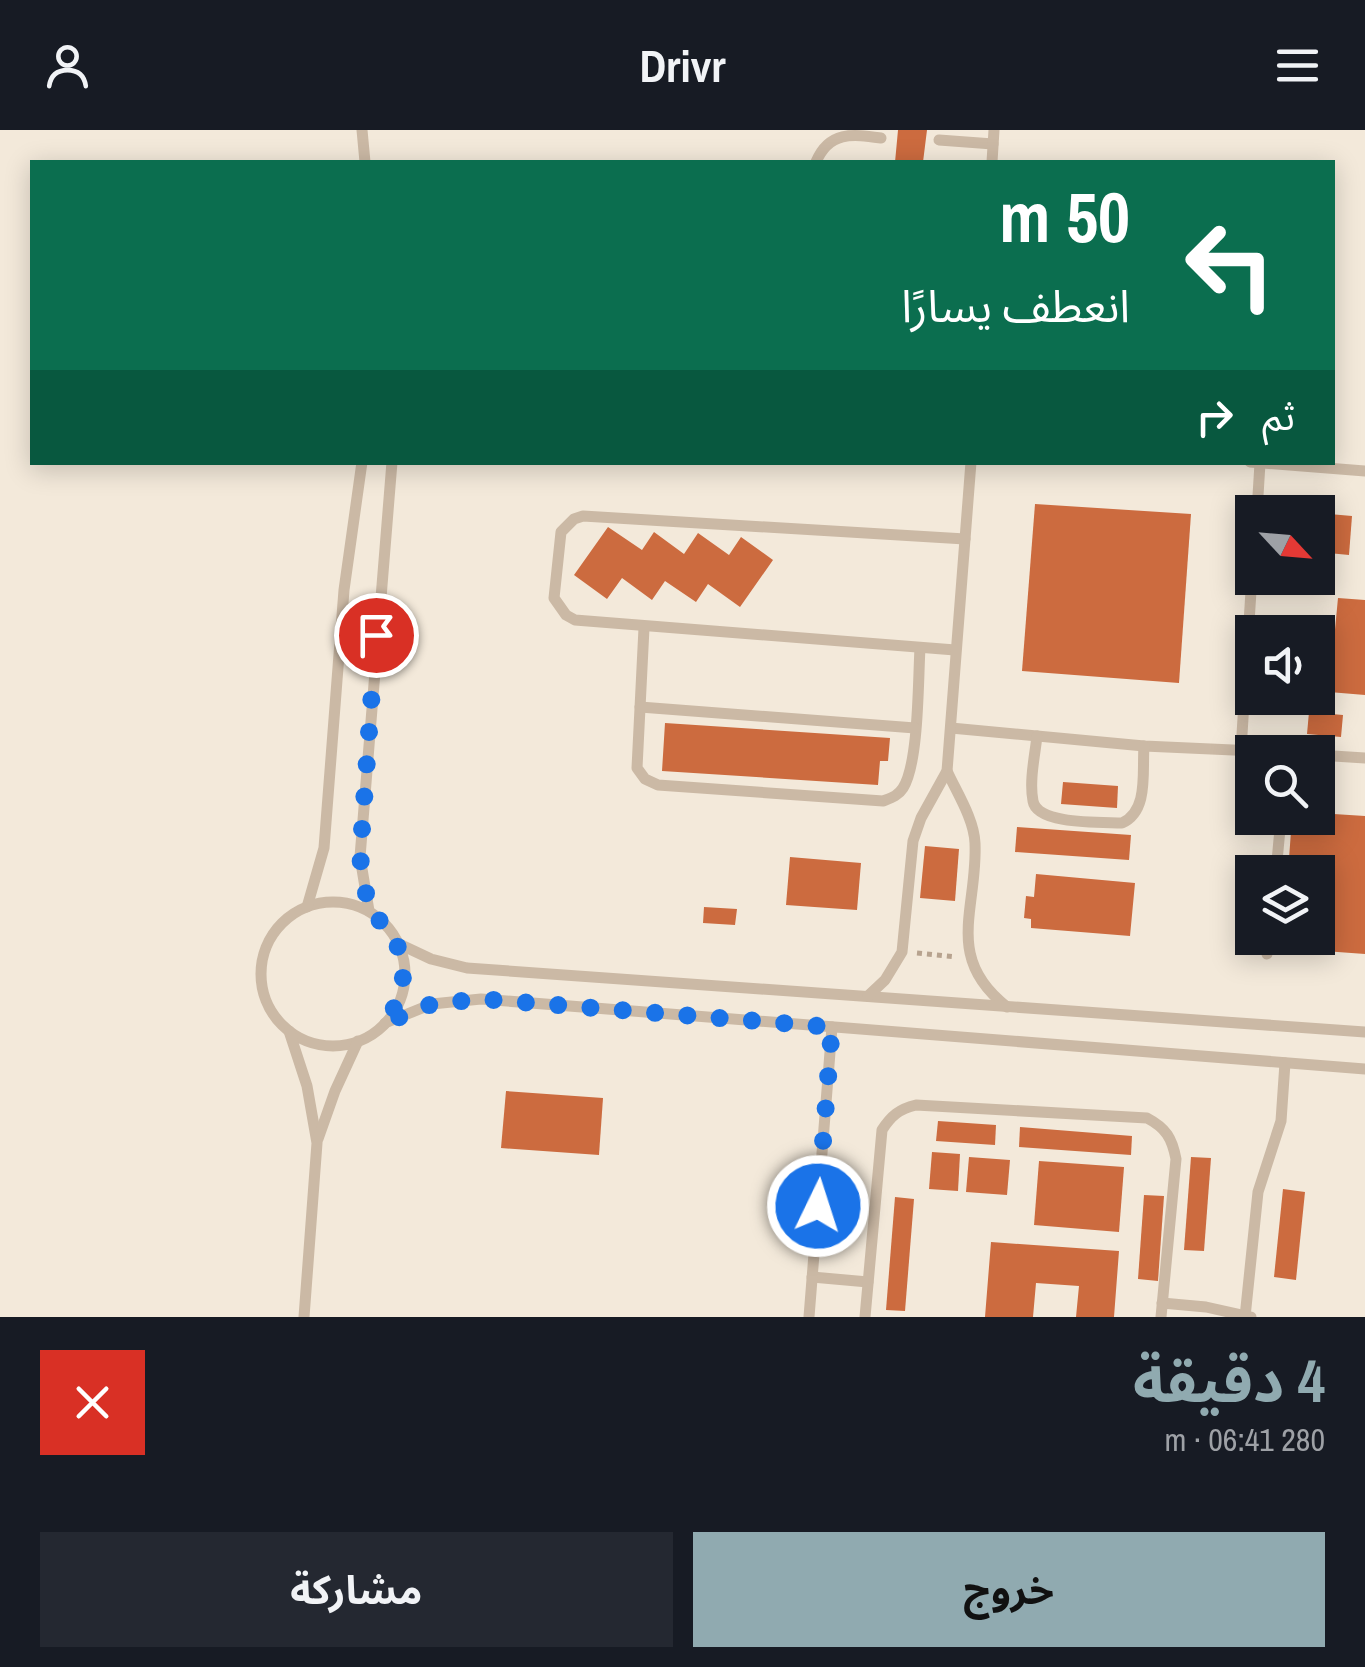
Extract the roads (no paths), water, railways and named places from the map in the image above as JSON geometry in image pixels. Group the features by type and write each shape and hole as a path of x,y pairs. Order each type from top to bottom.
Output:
{"lane":[{"path":"362,130 365,160"},
{"path":"992,160 994,130"},
{"path":"817,160 821,150 842,135 881,138"},
{"path":"939,140 993,144"},
{"path":"307,907 324,848 344,590 362,465"},
{"path":"369,911 360,857 392,465"},
{"path":"868,996 886,980 902,952 912,840 947,771 971,465"},
{"path":"1258,495 1260,465"},
{"path":"1290,465 1365,470"},
{"path":"955,650 575,620 559,608 554,598 559,540 561,532 574,519 592,516 965,539"},
{"path":"1242,735 1251,595"},
{"path":"644,628 637,768 645,779 658,785 883,801 898,794 908,778 920,648"},
{"path":"640,708 915,728"},
{"path":"951,728 1144,746 1235,750"},
{"path":"1036,736 1033,800 1040,813 1052,818 1122,823 1130,820 1140,807 1144,746"},
{"path":"1335,756 1365,758"},
{"path":"947,771 970,821 975,844 966,936 969,958 988,990 1008,1007"},
{"path":"304,1317 317,1143 307,1086 289,1031 270,1008 261,979 266,949 282,924 307,907 338,902 369,911 398,942 431,959 467,968 1365,1032"},
{"path":"385,1023 403,985 398,942"},
{"path":"289,1031 315,1044 330,1046 358,1041 385,1023 432,1004 482,999 1365,1069"},
{"path":"809,1317 832,1027"},
{"path":"317,1143 358,1041"},
{"path":"865,1317 882,1130 902,1108 916,1104 1147,1118 1162,1127 1172,1141 1176,1159 1162,1310 1247,1316 1258,1192 1281,1120 1285,1063"},
{"path":"812,1277 868,1282"}]}
